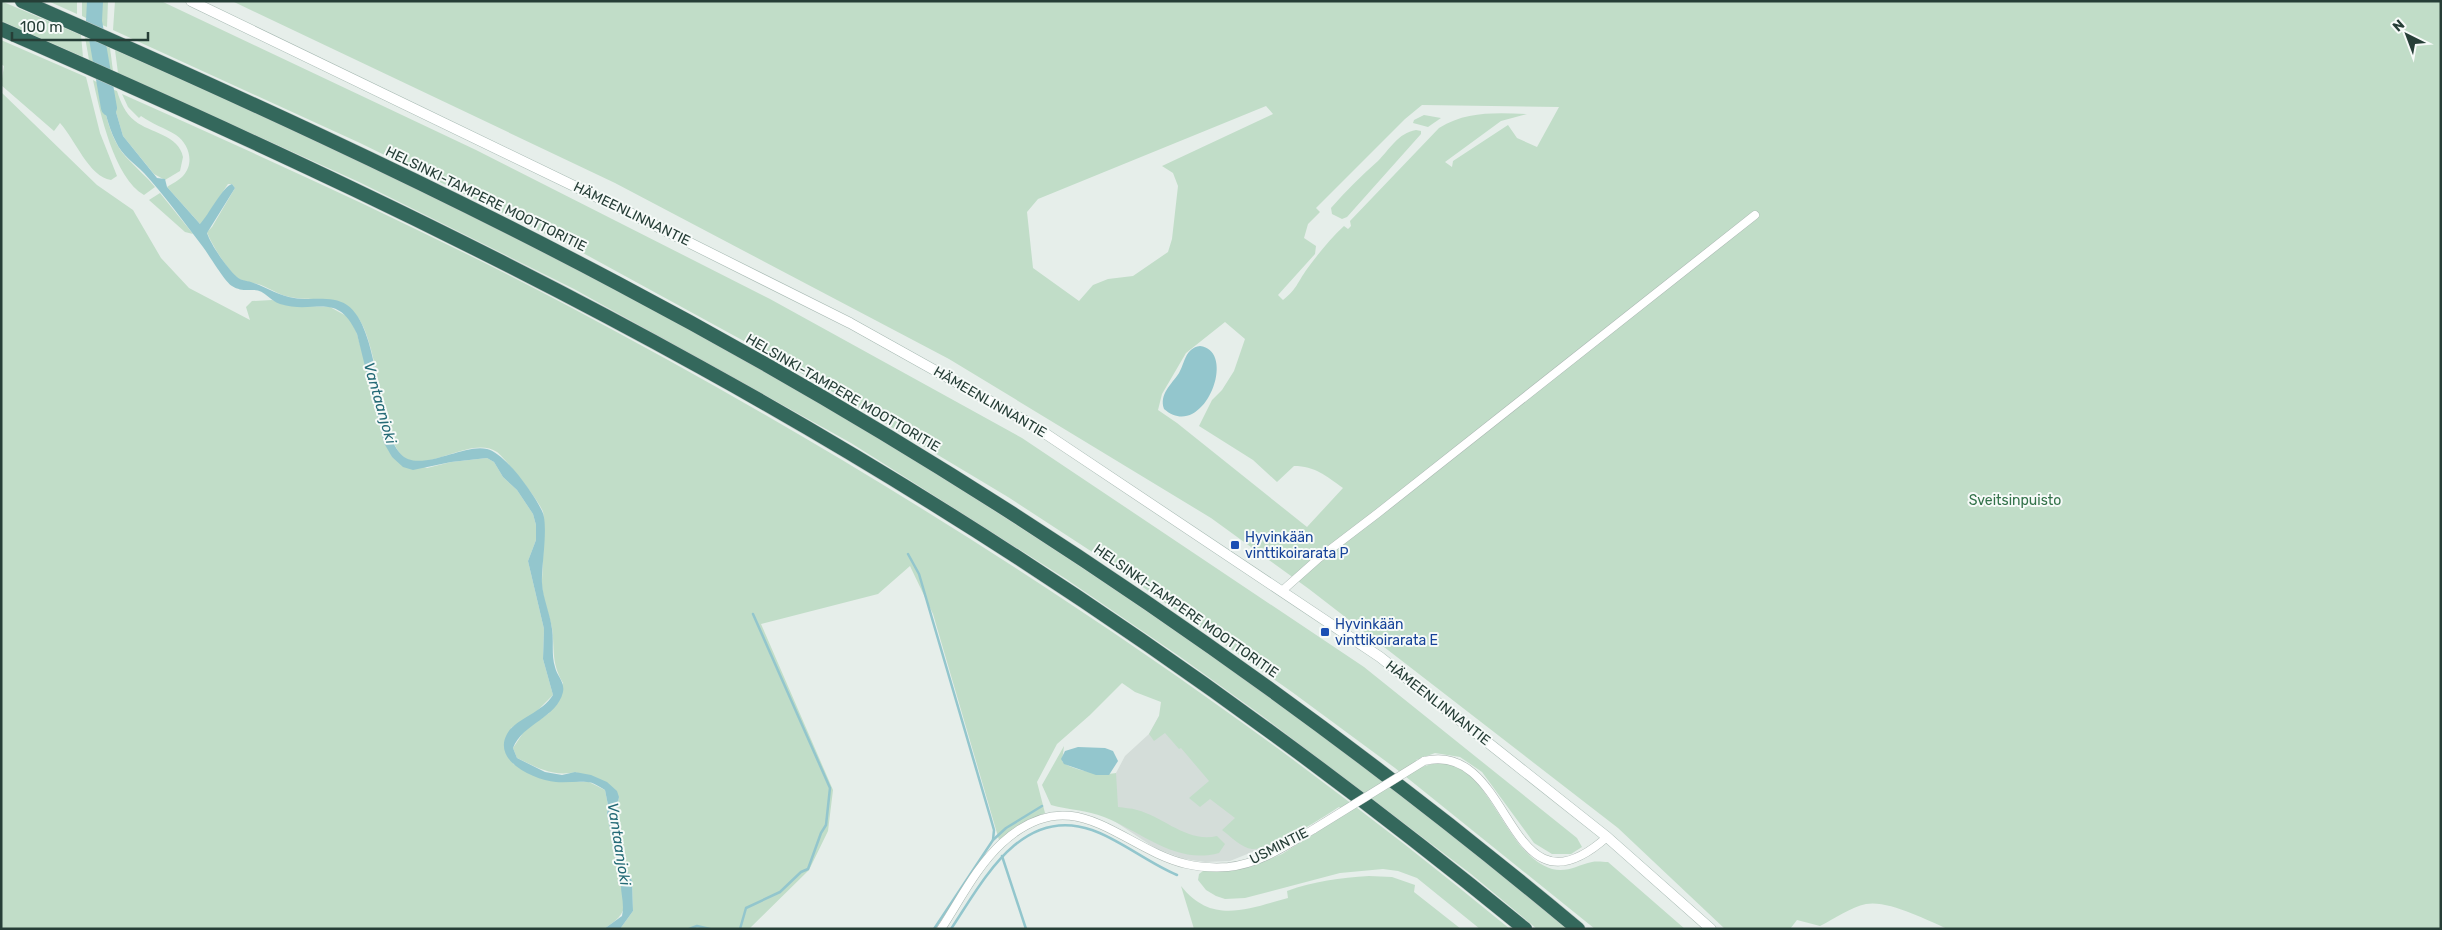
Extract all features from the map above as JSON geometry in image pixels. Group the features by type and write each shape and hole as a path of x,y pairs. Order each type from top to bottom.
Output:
{"highway":[{"name":"HELSINKI-TAMPERE MOOTTORITIE","path":"22,1 124,46 411,179 617,283 798,383 1106,574 1258,680 1385,774 1578,929"},
{"path":"1,29 131,86 411,216 558,290 784,414 937,506 1167,657 1301,752 1429,851 1525,929"}],"main road":[{"name":"HÄMEENLINNANTIE","path":"191,1 623,209 850,323 1031,424 1283,590 1380,657 1606,837 1711,929"}],"street":[{"path":"1283,590 1319,558 1393,502 1755,215"},
{"name":"USMINTIE","path":"941,929 982,866 1001,843 1023,828 1045,819 1068,816 1092,820 1172,859 1205,867 1227,867 1250,863 1284,847 1424,761 1433,759 1455,761 1472,771 1489,789 1512,828 1526,846 1551,861 1561,863 1570,861 1591,850 1606,837"}],"shaded area":[{"path":"1159,716 1272,844 1230,861 1205,862 1184,859 1155,848 1084,801 1116,773 1125,756 1149,734"}],"green space":[{"path":"1,1 81,35 83,57 1,21"},
{"path":"48,1 77,1 77,14"},
{"path":"82,1 89,1 88,19 82,16"},
{"path":"101,1 108,1 107,27 100,24"},
{"path":"115,1 161,1 476,150 770,299 1022,438 1364,667 1577,838 1582,847 1571,854 1552,854 1534,843 1482,772 1460,757 1435,753 1416,760 1420,768 1443,763 1461,769 1477,783 1518,842 1534,859 1557,870 1592,862 1608,862 1685,929 1595,929 1395,768 1292,692 1103,559 1008,497 786,364 572,247 360,143 113,30"},
{"name":"Sveitsinpuisto","path":"232,1 2441,1 2441,929 1948,929 1896,908 1885,905 1866,904 1854,908 1820,926 1797,920 1790,929 1725,929 1618,828 1309,589 1211,518 949,359 615,183","holes":["1422,105 1559,107 1537,147 1517,138 1508,125 1453,161 1452,167 1445,162 1501,121 1527,114 1482,114 1450,122 1439,128 1350,221 1351,226 1348,229 1344,226 1329,241 1294,289 1283,300 1278,295 1315,254 1316,246 1304,238 1308,224 1320,212 1316,208 1405,119","1266,106 1273,114 1162,166 1173,173 1178,186 1172,239 1168,252 1133,276 1108,279 1093,285 1079,301 1033,268 1027,212 1038,199","1225,322 1245,339 1234,371 1222,390 1212,400 1199,426 1253,460 1277,482 1294,466 1301,466 1320,473 1343,488 1307,527 1177,423 1158,410 1162,394 1186,353"]},
{"path":"85,37 91,40 95,63 89,60"},
{"path":"1,40 86,77 100,133 117,176 111,180 96,172 60,123 54,131 1,85 4,66 1,64"},
{"path":"103,45 110,48 113,71 107,68"},
{"path":"115,50 306,136 496,227 682,324 863,429 1061,554 1255,687 1381,779 1568,929 1537,929 1471,874 1261,715 1179,656 1066,579 851,443 574,289 359,182 118,73"},
{"path":"93,80 100,84 108,122 115,141 126,157 155,187 144,195 133,186 117,160 104,126"},
{"path":"109,88 117,91 124,108 135,121 176,144 183,157 180,171 165,180 154,174 123,136"},
{"path":"1,92 97,185 133,210 161,258 189,288 250,320 246,307 252,301 272,300 285,305 330,307 350,318 357,334 392,457 427,468 451,462 487,458 494,462 503,477 517,490 533,514 536,525 536,540 528,561 544,629 543,659 553,695 534,714 511,728 513,764 579,782 589,782 605,790 608,805 607,814 625,902 620,916 613,923 604,929 1,929"},
{"path":"122,94 349,197 517,279 696,375 818,446 938,519 1057,595 1173,674 1288,756 1400,841 1510,929 1480,929 1417,878 1398,871 1383,869 1340,873 1245,898 1225,899 1206,890 1198,880 1199,874 1203,871 1250,867 1282,854 1347,813 1339,807 1272,845 1252,849 1244,846 1222,830 1235,818 1210,799 1200,807 1189,798 1209,781 1181,748 1179,749 1165,733 1154,741 1149,734 1159,716 1161,702 1135,692 1122,683 1057,744 1037,782 1045,813 1017,826 999,840 933,614 910,566 878,594 761,624 833,790 828,831 809,870 749,929 620,929 633,911 632,881 624,862 622,839 618,827 617,808 619,797 576,772 560,773 546,771 532,765 517,758 513,748 525,730 549,713 563,683 555,662 552,628 543,592 543,512 541,507 497,452 487,448 465,450 419,462 409,460 399,452 386,416 376,369 364,327 355,314 334,301 286,296 261,285 241,280 235,276 212,243 207,232 212,227 235,188 232,184 228,184 201,225 167,187 187,171 189,154 184,143 176,135 141,116 139,118 128,107"},
{"path":"1424,115 1441,118 1428,127 1413,123 1414,120"},
{"path":"1416,130 1421,131 1421,134 1347,217 1342,219 1332,214 1331,208 1399,138"},
{"path":"160,193 193,234 185,232 149,200"},
{"path":"1064,746 1062,761 1066,764 1104,774 1116,773 1118,807 1147,813 1186,833 1196,836 1217,836 1225,844 1219,853 1203,856 1188,855 1160,845 1118,823 1098,815 1051,805 1042,785"},
{"path":"1369,876 1392,877 1415,885 1414,892 1461,929 1194,929 1181,886 1193,898 1205,906 1231,911 1288,898 1287,891 1317,882"}],"water":[{"path":"89,1 101,1 100,24 88,19"},
{"path":"91,40 103,45 107,68 95,63"},
{"path":"100,84 109,88 123,136 157,178 165,179 167,187 200,224 224,190 232,184 235,188 207,233 220,256 237,277 288,297 335,300 347,305 358,317 366,333 372,353 385,419 391,437 399,452 407,459 417,461 465,450 487,449 494,452 510,466 526,485 538,504 544,517 545,526 543,589 552,629 554,662 563,685 563,692 560,701 554,708 524,732 513,748 517,758 545,772 562,775 575,772 591,775 607,782 617,791 619,797 617,808 618,827 622,839 624,862 632,881 633,911 620,929 604,929 622,916 623,907 621,881 607,814 608,805 605,790 589,782 556,782 537,777 527,773 510,761 505,753 504,744 507,734 511,729 542,707 553,695 543,659 544,629 528,561 536,540 536,525 533,514 517,490 503,477 494,462 487,458 451,462 413,470 403,467 392,457 384,443 357,334 349,321 341,312 333,308 293,307 280,304 258,290 235,288 229,284 167,200 119,147 108,121"},
{"path":"1200,346 1211,352 1216,363 1216,377 1211,392 1203,405 1192,414 1178,416 1164,409 1164,394 1179,373 1188,353 1195,347"},
{"path":"1078,747 1105,748 1113,751 1118,761 1109,775 1096,775 1064,764 1061,759 1065,751"}],"waterway":[{"name":"Vantaanjoki","path":"95,1 94,21 109,108"},
{"path":"908,554 919,574 994,830 993,840"},
{"path":"740,929 746,908 780,892 801,872 808,869 821,833 826,825 830,788 753,614"},
{"path":"934,929 993,840 1006,828 1042,806"},
{"path":"951,929 991,870 1007,852 1025,838 1045,828 1067,825 1092,830 1113,839 1177,875"},
{"path":"1002,856 1026,929"},
{"path":"689,929 697,926 710,929"}],"place":[{"name":"Hyvinkään vinttikoirarata P","path":"1235,545"},
{"name":"Hyvinkään vinttikoirarata E","path":"1325,632"}]}
